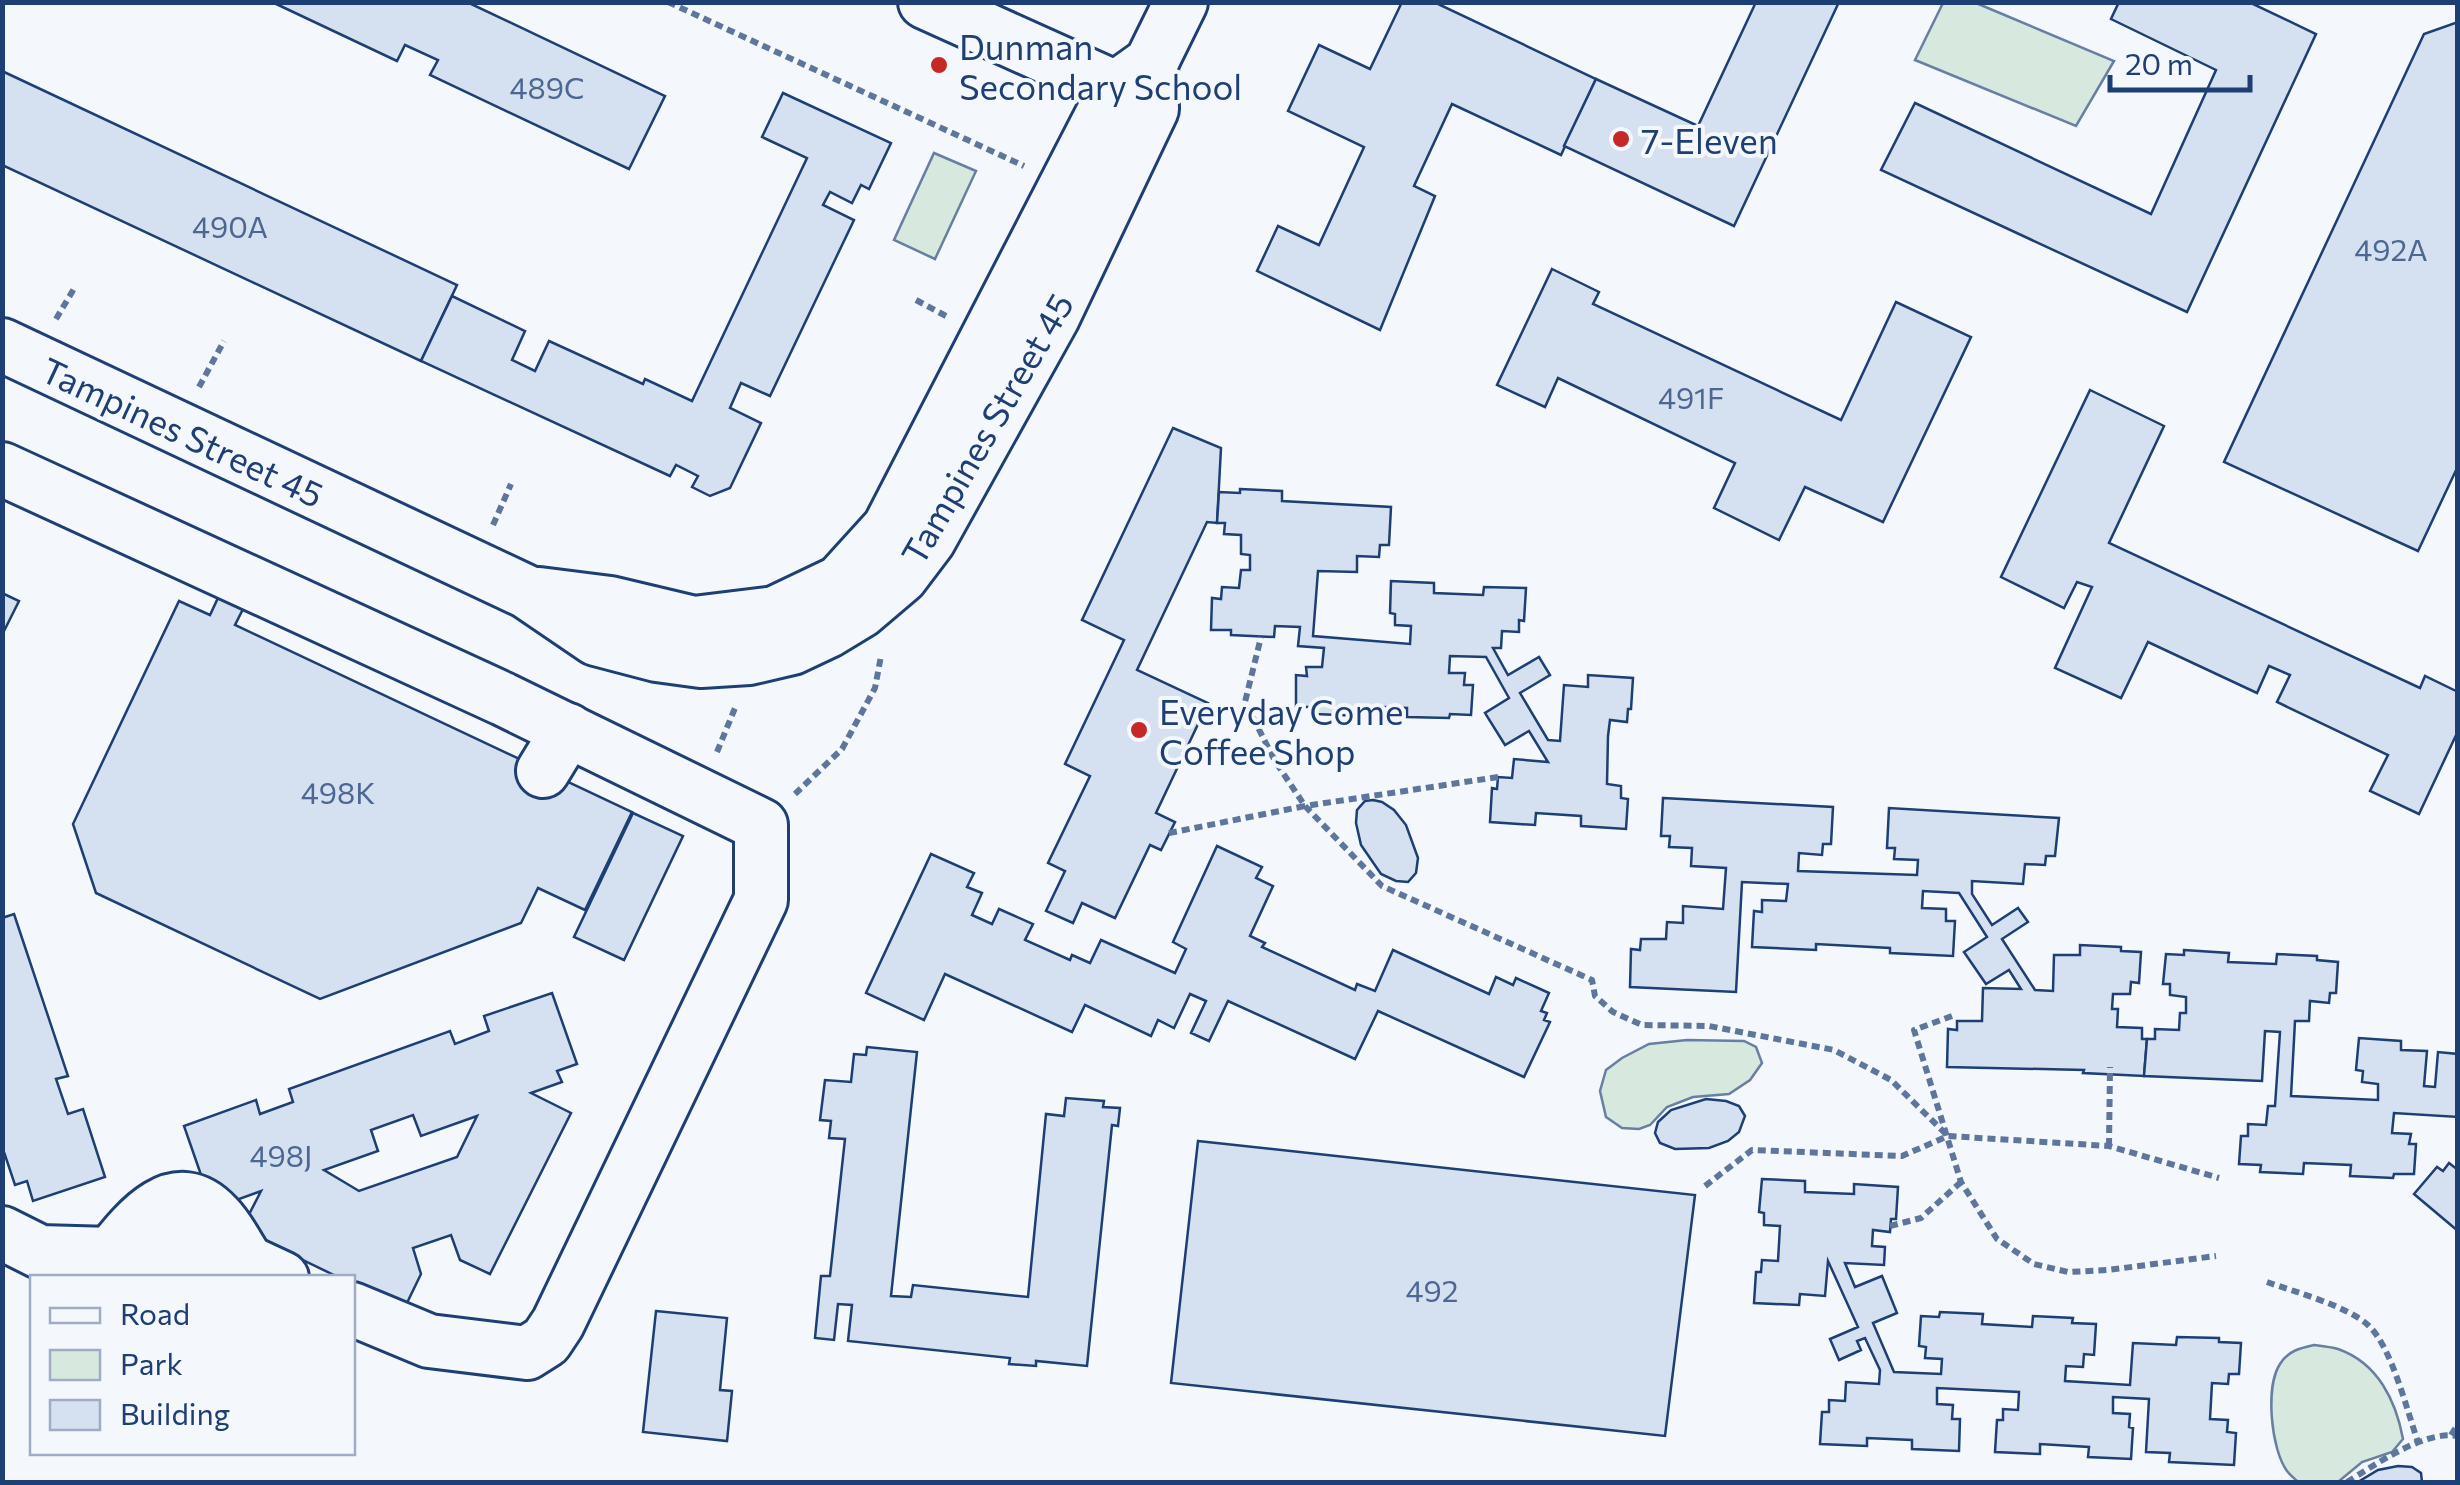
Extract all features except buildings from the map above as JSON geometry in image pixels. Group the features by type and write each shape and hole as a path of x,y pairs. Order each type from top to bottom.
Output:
{"street":[{"path":"925,2 1140,85"},
{"name":"Tampines Street 45","path":"2,345 527,592 596,638 657,656 701,661 749,658 792,648 861,611 901,577 929,540 1053,317 1140,85 1181,2"},
{"path":"2,469 556,750 762,825 761,900 546,1341 527,1353 429,1341 355,1310"},
{"path":"2,1233 40,1252 188,1250 265,1270"}],"path":[{"path":"668,2 1030,169"},
{"path":"916,300 927,306"},
{"path":"495,522 511,484"},
{"path":"1261,637 1245,702 1275,761 1305,806 1382,886 1592,980 1595,996 1613,1012 1642,1025 1709,1026 1834,1050 1891,1080 1948,1136"},
{"path":"762,825 842,749 875,688 882,649"},
{"path":"710,767 736,706"},
{"path":"1169,834 1305,806 1498,777"},
{"path":"1952,1016 1914,1030 1961,1182 1997,1238 2034,1264 2068,1272 2216,1256"},
{"path":"2109,1146 2110,1067"},
{"path":"1705,1186 1752,1150 1902,1156 1948,1136 2109,1146 2219,1178"},
{"path":"1890,1226 1921,1218 1961,1182"},
{"path":"2267,1282 2337,1308 2368,1326 2386,1350 2418,1442"},
{"path":"2348,1482 2418,1442 2454,1435 2458,1424"}],"green space":[{"path":"1943,3 1976,3 2114,61 2076,126 1915,60"},
{"path":"934,153 976,171 935,259 894,240"},
{"path":"1744,1041 1756,1047 1762,1063 1750,1080 1729,1094 1693,1097 1667,1107 1650,1125 1639,1129 1622,1128 1606,1117 1600,1091 1606,1070 1649,1044"},
{"path":"2314,1345 2352,1355 2374,1374 2396,1411 2403,1439 2392,1452 2362,1462 2338,1482 2298,1482 2281,1461 2274,1434 2271,1402 2275,1374 2291,1353"}],"place":[{"name":"Dunman Secondary School","path":"939,65"},
{"name":"7-Eleven","path":"1621,139"},
{"name":"Everyday Come Coffee Shop","path":"1139,730"}]}
